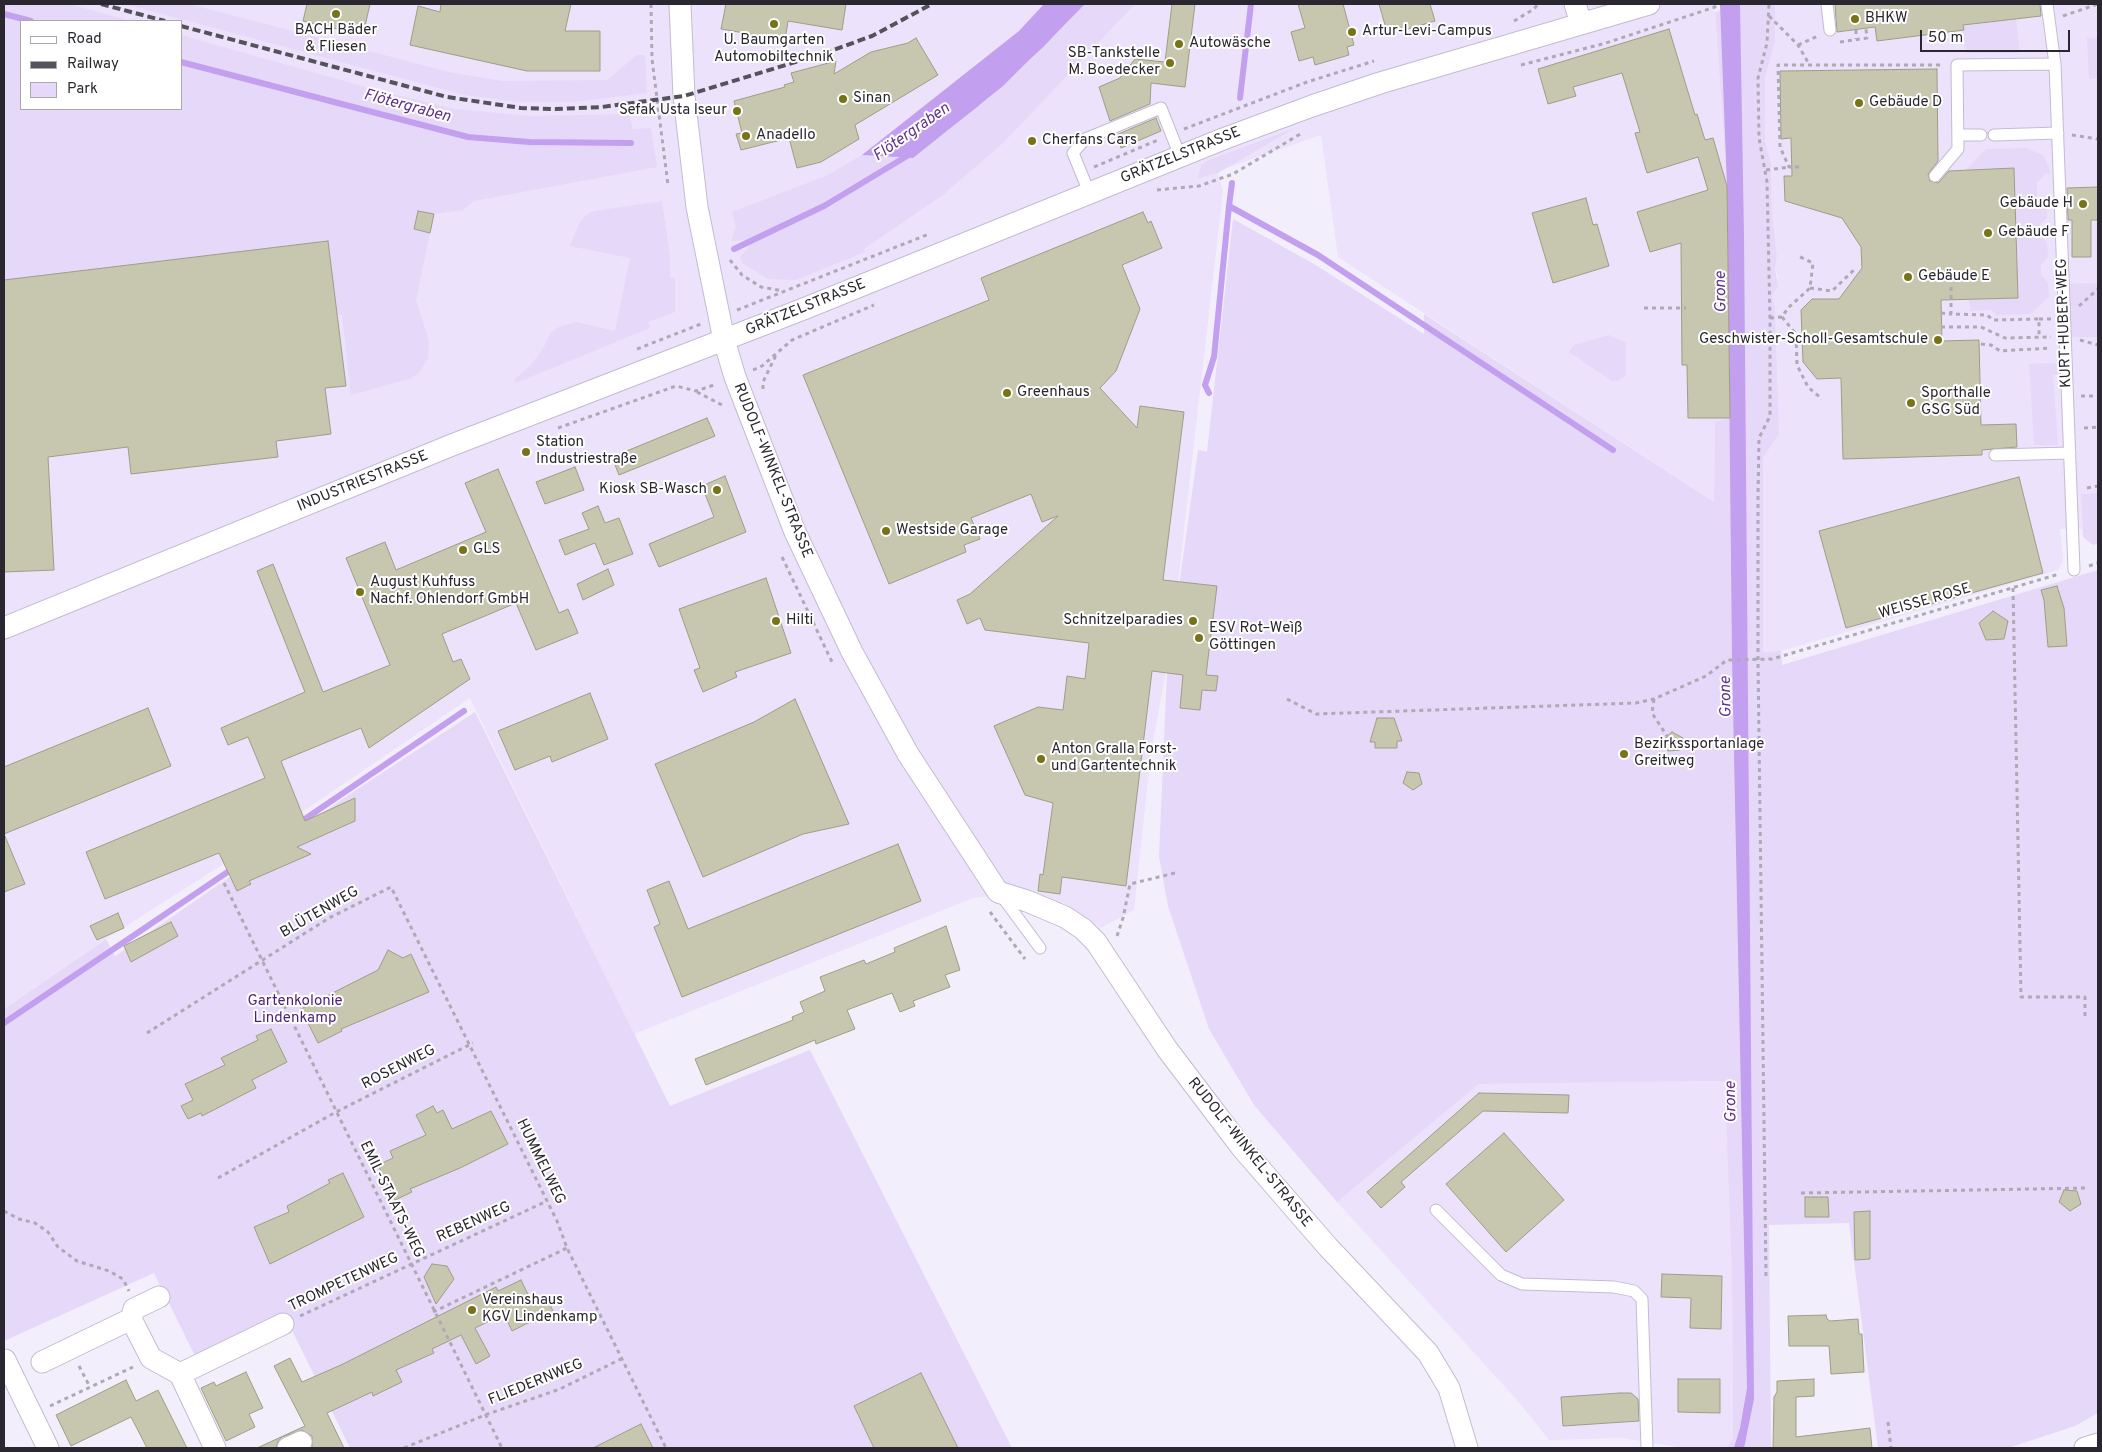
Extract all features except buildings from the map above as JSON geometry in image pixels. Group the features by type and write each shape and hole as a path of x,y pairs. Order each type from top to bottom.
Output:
{"street":[{"name":"RUDOLF-WINKEL-STRASSE","path":"680,4 684,96 696,198 724,340 735,377 795,532 852,652 908,754 998,892 1028,901 1065,917 1083,929 1100,946 1167,1049 1242,1148 1328,1247 1408,1330 1432,1360 1445,1378 1454,1399 1467,1448"},
{"name":"GRÄTZELSTRASSE","path":"724,340 1089,192 1320,103 1578,13 1649,4"},
{"name":"INDUSTRIESTRASSE","path":"4,628 452,445 724,340"},
{"path":"42,1362 132,1314 159,1297"},
{"path":"132,1314 151,1358 180,1374 215,1448"},
{"path":"180,1374 290,1321"},
{"path":"5,1360 48,1448"},
{"path":"2085,1448 2098,1444"}],"lane":[{"path":"1827,4 1830,30"},
{"name":"KURT-HUBER-WEG","path":"2048,4 2055,64 2074,570"},
{"path":"1935,176 1958,149 1956,65 2055,64"},
{"path":"1089,192 1073,153 1085,138 1161,108 1180,156"},
{"path":"1994,134 2058,133"},
{"path":"1958,134 1981,134"},
{"path":"1995,455 2070,453"},
{"name":"RUDOLF-WINKEL-STRASSE","path":"998,892 1040,948"},
{"path":"1436,1210 1501,1275 1522,1284 1614,1287 1634,1291 1642,1299 1647,1448"}],"path":[{"path":"651,4 653,67 668,185"},
{"path":"1519,66 1606,43 1724,4"},
{"path":"1766,1276 1758,660 1759,438 1770,416 1770,318 1766,170 1759,138 1758,78 1767,43 1769,4"},
{"path":"2051,20 2098,4"},
{"path":"1769,15 1798,45 1809,64"},
{"path":"1840,42 1867,38 1866,29"},
{"path":"1798,45 1830,30"},
{"path":"1856,30 1856,40"},
{"path":"1789,167 1780,148 1778,65 1956,65"},
{"path":"1149,193 1158,189 1199,186 1233,174 1309,131"},
{"path":"2058,133 2098,139"},
{"path":"1766,170 1799,167"},
{"path":"1782,317 1788,308 1810,288 1813,263 1798,256"},
{"path":"728,259 742,275 761,286 784,291"},
{"path":"1810,288 1832,290 1855,269"},
{"path":"1951,287 1951,314"},
{"path":"735,377 762,366 792,340 877,302"},
{"path":"1644,308 1686,308"},
{"path":"1941,313 1987,315 1993,320 2039,320 2039,338"},
{"path":"1770,318 1782,317"},
{"path":"1782,317 1796,334 1797,365 1808,387 1822,399"},
{"path":"634,351 719,318"},
{"path":"1941,327 1981,327 2005,338 2039,338 2066,342"},
{"path":"1981,344 1991,345 2000,352 2066,342"},
{"path":"762,392 763,382 776,355"},
{"name":"WEISSE ROSE","path":"1654,699 1706,676 1727,660 1772,659 2098,563"},
{"path":"2013,588 2022,997 2085,997 2085,1019"},
{"path":"1287,700 1316,714 1604,706 1654,699 1652,713 1667,736"},
{"path":"1100,946 1116,938 1123,918 1130,884 1175,874"},
{"name":"EMIL-STAATS-WEG","path":"224,883 433,1312 502,1448"},
{"name":"BLÜTENWEG","path":"147,1034 329,918 391,887"},
{"name":"HUMMELWEG","path":"391,887 471,1044 567,1248 666,1448"},
{"name":"ROSENWEG","path":"218,1178 336,1112 471,1044"},
{"path":"1801,1193 2088,1188"},
{"name":"REBENWEG","path":"410,1264 547,1202"},
{"path":"4,1211 19,1219 35,1223 48,1232 58,1247 78,1261 109,1271 123,1279 132,1314"},
{"path":"433,1312 567,1248"},
{"name":"TROMPETENWEG","path":"290,1321 410,1264"},
{"path":"47,1408 151,1358"},
{"name":"FLIEDERNWEG","path":"404,1448 485,1415 560,1389 623,1358"},
{"path":"1888,1422 1891,1448"}],"shaded area":[{"path":"4,4 1714,4 1727,186 1730,418 1715,422 1714,502 1338,257 1321,135 1212,173 1213,175 1218,173 1223,191 1169,655 1151,752 1134,910 1101,928 1069,906 1029,892 973,898 634,1034 470,698 261,840 98,944 4,1009"},
{"path":"1044,4 1085,4 1003,86 913,158 862,155 1019,31"},
{"path":"1720,4 1740,4 1744,237 1754,1399 1744,1448 1734,1448 1740,1428 1747,1388 1732,656 1727,186"},
{"name":"Geschwister-Scholl-Gesamtschule","path":"1775,4 2098,4 2098,493 2081,494 2082,529 2060,529 2063,560 2058,570 1781,651 1763,652 1763,458 1779,434 1775,306 1772,297 1776,290 1778,277 1775,268 1777,256 1772,213 1771,163 1765,141 1765,78 1775,42"},
{"path":"1726,1081 1732,1278 1733,1438 1726,1448 1685,1448 1621,1438 1549,1440 1517,1400 1337,1202 1479,1084"}],"green space":[{"path":"4,4 69,4 127,20 20,20 20,110 182,110 182,35 376,90 455,109 533,116 629,114 633,129 651,128 657,167 474,201 463,210 434,214 418,211 414,229 430,233 416,300 429,341 428,358 418,374 409,379 351,395 342,315 337,315 328,241 4,280"},
{"path":"125,4 189,4 449,72 503,81 607,80 637,55 645,55 647,93 574,102 519,102 464,95"},
{"path":"1085,4 1135,4 1003,143 944,194 864,249 865,252 796,280 768,279 742,263 740,257 749,247 748,240 731,241 736,227 732,212 828,175 862,155 913,158 1003,86"},
{"name":"Bezirkssportanlage Greitweg","path":"1742,4 1775,4 1775,42 1765,78 1765,141 1771,163 1772,213 1777,256 1775,268 1778,286 1772,297 1775,306 1779,434 1763,458 1763,652 1781,651 1782,665 2098,570 2098,1413 2075,1426 2008,1448 1878,1448 1849,1223 1769,1225 1771,1448 1726,1448 1733,1438 1732,1278 1725,1081 1479,1084 1337,1202 1254,1105 1209,1029 1168,906 1159,856 1167,673 1198,450 1207,452 1233,219 1314,264 1424,334 1424,314 1714,502 1715,422 1730,418 1727,186 1715,12"},
{"path":"2016,19 2020,53 1966,53 1963,25"},
{"path":"2087,38 2098,38 2098,78 2089,79"},
{"path":"1295,128 1218,173 1198,178 1201,165 1209,160"},
{"path":"2026,148 2043,155 2051,173 2045,174 2037,183 2037,196 2047,203 2047,218 2040,224 2040,235 2047,242 2048,257 2041,265 2041,275 2048,282 2049,297 2030,314 1997,315 1991,310 1970,311 1969,299 2018,297 2014,169 1966,170 1986,149"},
{"path":"662,201 670,257 670,278 675,278 675,312 648,322 650,328 516,383 514,380 531,365 544,347 551,332 559,327 576,322 615,331 630,258 570,246 579,224 586,215 594,211"},
{"path":"2098,283 2098,337 2070,337 2069,284"},
{"path":"1609,335 1626,343 1626,376 1618,381 1612,381 1569,352 1574,345"},
{"path":"2057,363 2060,374 2053,375 2058,445 2034,445 2029,364"},
{"path":"2098,493 2098,543 2093,545 2083,537 2081,494"},
{"name":"Gartenkolonie Lindenkamp","path":"475,712 670,1106 810,1050 1012,1448 350,1448 286,1318 198,1362 154,1273 4,1341 4,1009 106,939 115,956 350,794"}],"waterway":[{"name":"Flötergraben","path":"734,249 824,206 912,153 976,104 1042,44 1080,4"},
{"path":"1240,98 1251,4"},
{"name":"Flötergraben","path":"4,14 27,20"},
{"name":"Flötergraben","path":"182,62 468,137 529,142 631,143"},
{"path":"1232,183 1229,206 1318,255 1613,450"},
{"path":"1209,393 1205,385 1214,357 1229,206"},
{"path":"299,823 464,711"},
{"path":"4,1023 235,867"}],"railway":[{"path":"101,4 161,20"},
{"path":"182,26 447,97 521,108 555,109 602,107 684,96 825,53 872,36 932,4"}],"place":[{"name":"BACH Bäder & Fliesen","path":"336,14"},
{"name":"BHKW","path":"1855,19"},
{"name":"U. Baumgarten Automobiltechnik","path":"774,24"},
{"name":"Artur-Levi-Campus","path":"1352,32"},
{"name":"Autowäsche","path":"1179,44"},
{"name":"SB-Tankstelle M. Boedecker","path":"1170,63"},
{"name":"Sinan","path":"843,99"},
{"name":"Gebäude D","path":"1859,103"},
{"name":"Sefak Usta Iseur","path":"737,111"},
{"name":"Anadello","path":"746,136"},
{"name":"Cherfans Cars","path":"1032,141"},
{"name":"Gebäude H","path":"2083,204"},
{"name":"Gebäude F","path":"1988,233"},
{"name":"Gebäude E","path":"1908,277"},
{"name":"Geschwister-Scholl-Gesamtschule","path":"1938,340"},
{"name":"Greenhaus","path":"1007,393"},
{"name":"Sporthalle GSG Süd","path":"1911,403"},
{"name":"Station Industriestraße","path":"526,452"},
{"name":"Kiosk SB-Wasch","path":"717,490"},
{"name":"Westside Garage","path":"886,531"},
{"name":"GLS","path":"463,550"},
{"name":"August Kuhfuss Nachf. Ohlendorf GmbH","path":"360,592"},
{"name":"Hilti","path":"776,621"},
{"name":"Schnitzelparadies","path":"1193,621"},
{"name":"ESV Rot–Weìß Göttingen","path":"1199,638"},
{"name":"Bezirkssportanlage Greitweg","path":"1624,754"},
{"name":"Anton Gralla Forst- und Gartentechnik","path":"1041,759"},
{"name":"Vereinshaus KGV Lindenkamp","path":"472,1310"}],"water label":[{"name":"Grone","path":"1722,292"},
{"name":"Grone","path":"1727,697"},
{"name":"Grone","path":"1732,1102"}]}
